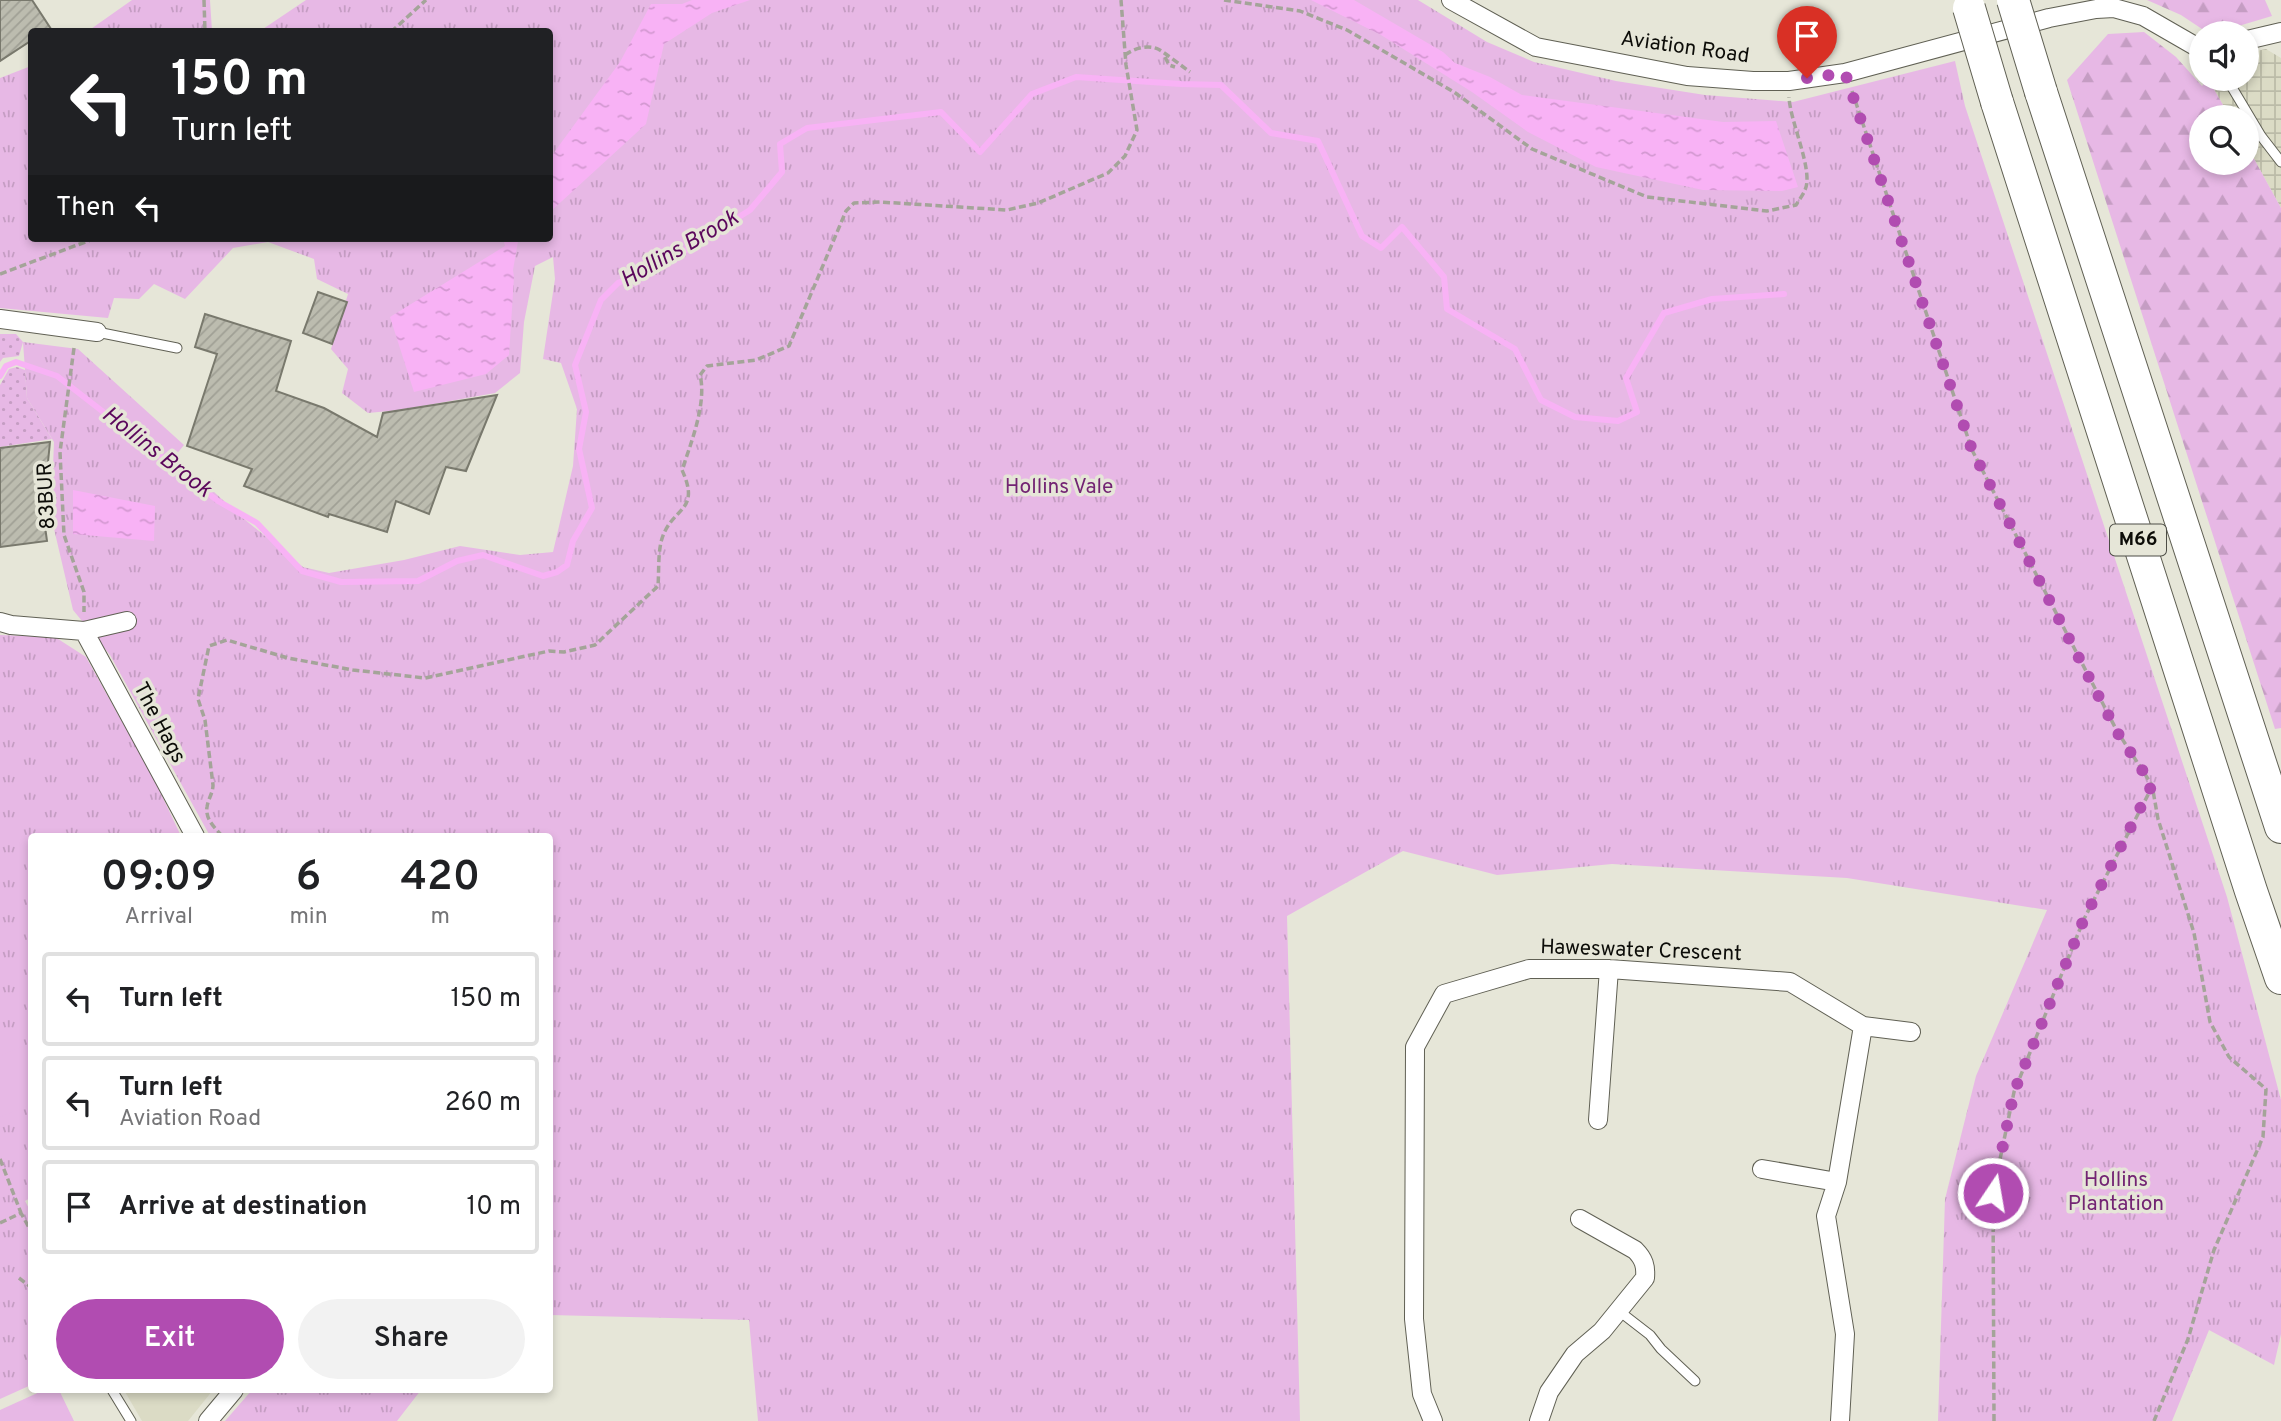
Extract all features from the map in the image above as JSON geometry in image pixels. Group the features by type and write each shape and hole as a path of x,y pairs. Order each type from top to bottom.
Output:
{"highway":[{"name":"M66","path":"2014,0 2041,92 2281,827"},
{"name":"M66","path":"1968,4 1997,102 2281,978"}],"street":[{"name":"Aviation Road","path":"1451,0 1536,47 1687,76 1789,81 1845,73 2049,18 2096,9 2115,8 2143,16 2189,43"},
{"path":"2259,37 2281,32"},
{"path":"0,319 97,332"},
{"path":"0,622 84,631 127,621"},
{"name":"The Hags","path":"84,631 193,833"},
{"name":"Haweswater Crescent","path":"1433,1421 1422,1394 1413,1319 1415,1047 1444,994 1529,969 1609,969 1790,982 1863,1026"},
{"path":"1598,1120 1609,969"},
{"path":"1840,1421 1845,1334 1826,1216 1837,1182 1863,1026 1911,1031"},
{"path":"1762,1170 1837,1182"},
{"path":"1539,1421 1549,1391 1575,1354 1602,1331 1645,1278 1646,1268 1642,1257 1635,1250 1580,1219"},
{"path":"208,1421 231,1393"}],"lane":[{"path":"2234,91 2281,162"},
{"path":"97,332 177,348"},
{"path":"1619,1311 1650,1335 1695,1381"},
{"path":"114,1393 131,1421"}],"path":[{"path":"204,0 205,28"},
{"path":"395,28 426,0"},
{"path":"219,833 211,823 207,808 214,785 205,720 198,699 209,646 228,639 288,658 353,670 425,678 549,651 564,652 594,645 658,586 661,542 671,522 689,502 690,488 682,470 695,427 702,385 700,375 707,366 756,360 789,346 846,211 854,203 880,202 1007,210 1038,203 1085,184 1108,173 1125,156 1137,130 1126,65 1121,0"},
{"path":"1224,0 1300,11 1347,30 1454,92 1532,149 1647,197 1767,211 1796,205 1806,189 1807,173 1790,112 1789,81"},
{"path":"1125,55 1134,48 1158,49 1169,65 1175,67"},
{"path":"1164,56 1190,72"},
{"path":"1845,73 1972,450 2117,732 2152,785 2158,819 2194,933 2210,1022 2229,1057 2266,1089 2263,1138 2214,1250 2188,1339 2154,1421"},
{"path":"0,274 85,242"},
{"name":"83BUR","path":"74,346 60,452 64,535 84,592 84,631"},
{"path":"1994,1421 1993,1193 2014,1092 2084,919 2152,785"},
{"path":"0,1159 28,1226"},
{"path":"0,1223 21,1213"},
{"path":"19,1278 28,1285"}],"shaded area":[{"path":"2266,49 2281,58 2281,208 2259,168 2259,105 2223,105 2215,91 2259,91 2259,50"},
{"path":"126,1393 211,1393 188,1421 142,1421"}],"green space":[{"path":"132,0 210,0 212,28 92,28"},
{"name":"Hollins Vale","path":"306,0 1418,0 1487,42 1534,62 1616,81 1705,95 1793,102 1955,61 1965,106 2227,897 2281,1100 2281,1334 2274,1365 2209,1330 2172,1421 1938,1421 1945,1199 1976,1076 2047,910 1847,878 1612,864 1497,875 1403,851 1287,916 1300,1421 758,1421 749,1320 553,1315 553,833 208,833 110,655 73,610 51,516 54,442 27,398 23,342 78,349 184,445 175,456 238,514 303,567 329,573 404,560 460,546 520,555 553,552 573,466 577,409 561,363 543,359 555,279 553,257 535,266 524,322 520,373 495,393 368,413 342,393 348,369 331,349 348,294 317,279 314,259 268,242 553,242 553,28 264,28"},
{"path":"2147,0 2265,0 2272,16 2255,21 2190,21"},
{"path":"2144,32 2176,57 2189,72 2189,91 2215,91 2223,105 2189,105 2189,175 2259,175 2259,168 2281,208 2281,728 2275,729 2067,80 2108,34"},
{"name":"Hollins Vale","path":"28,67 28,242 268,242 233,248 185,299 154,284 139,299 114,298 108,318 0,308 0,78"},
{"path":"0,334 16,334 23,342 19,356 3,358 0,362"},
{"path":"17,367 25,370 27,398 52,439 0,447 0,385 9,369"},
{"path":"0,635 55,637 86,657 155,781 180,833 28,833 28,1199 25,1201 28,1207 28,1386 0,1399"},
{"path":"28,1044 28,1105 0,1117 0,1056"},
{"path":"37,1393 60,1393 74,1421 0,1421 0,1410"},
{"path":"249,1393 419,1393 397,1421 225,1421"}],"water":[{"path":"692,0 750,0 712,13 664,44 646,124 553,209 553,154 620,62 651,4 682,4"},
{"path":"1311,0 1354,0 1443,52 1455,63 1490,77 1522,95 1723,122 1776,121 1798,187 1782,191 1703,190 1596,167 1528,132 1472,92 1381,35"},
{"path":"504,242 518,242 513,270 509,355 486,374 414,392 390,317 505,246"},
{"path":"73,490 155,506 154,541 73,534"}],"building":[{"path":"0,0 32,0 50,28 28,28 28,43 0,61"},
{"path":"318,292 347,302 332,344 303,333"},
{"path":"205,314 291,341 276,391 324,408 377,437 383,413 497,395 466,471 446,467 429,514 396,501 387,532 329,514 328,517 244,486 252,469 187,446 217,354 195,347"},
{"path":"50,442 43,512 47,541 0,547 0,448"}],"waterway":[{"name":"Hollins Brook","path":"0,376 6,366 16,362 57,376 218,501 257,523 302,571 341,582 418,581 457,561 483,555 543,576 557,572 567,565 573,541 592,508 579,449 586,412 575,365 601,300 618,283 672,259 750,210 782,172 780,144 807,128 941,112 980,152 1032,94 1076,77 1221,85 1271,133 1318,141 1362,236 1381,248 1402,227 1444,277 1447,309 1515,349 1541,400 1575,417 1618,421 1637,412 1626,378 1664,313 1712,299 1784,294"}],"route":[{"path":"1807,78 1845,73 1972,450 2117,732 2152,785 2084,919 2014,1092 1993,1193"}],"park label":[{"name":"Hollins Plantation","path":"2116,1192"}]}
